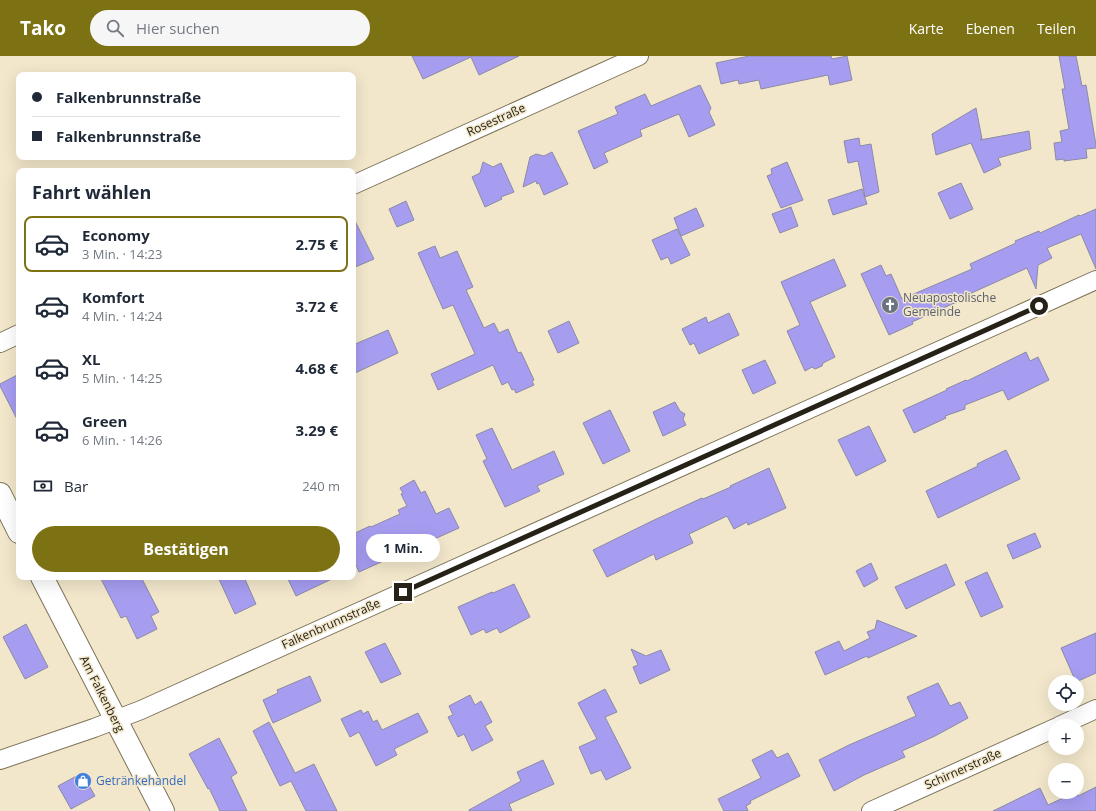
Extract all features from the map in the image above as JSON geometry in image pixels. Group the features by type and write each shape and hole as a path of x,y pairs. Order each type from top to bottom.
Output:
{"street":[{"name":"Rosestraße","path":"356,184 639,56"},
{"name":"Falkenbrunnstraße","path":"0,760 116,720 1096,280"},
{"path":"0,343 16,335"},
{"path":"0,494 16,526"},
{"name":"Am Falkenberg","path":"44,580 163,811"},
{"path":"1074,719 1096,709"},
{"name":"Schirnerstraße","path":"871,811 1048,731"}],"building":[{"path":"412,56 519,56 479,75 471,57 423,79"},
{"path":"749,56 831,56 832,59 847,56 852,80 830,85 828,75 761,89 759,80 739,84 738,80 721,84 716,63"},
{"path":"1059,56 1076,56 1082,86 1086,85 1096,145 1096,148 1086,149 1087,158 1064,161 1064,159 1056,160 1054,143 1062,142 1060,131 1069,129 1062,89 1065,89"},
{"path":"700,85 711,108 709,112 715,125 689,137 679,114 640,130 642,136 604,153 608,162 594,169 578,131 618,114 615,107 645,94 651,106"},
{"path":"976,108 982,139 980,140 1029,131 1031,149 998,158 1001,165 984,173 971,143 936,155 932,134"},
{"path":"859,138 860,146 871,144 879,192 865,197 858,161 848,163 844,141"},
{"path":"552,152 568,184 544,195 539,183 537,184 536,181 523,187 530,157 536,154 544,156"},
{"path":"483,162 493,167 501,163 514,192 501,197 502,199 485,207 472,177 480,173"},
{"path":"787,162 803,200 781,208 767,176 772,174 771,169"},
{"path":"961,183 973,209 950,219 938,193"},
{"path":"862,189 867,204 833,215 828,200"},
{"path":"406,201 414,220 397,227 389,209"},
{"path":"791,207 798,226 780,233 772,214"},
{"path":"696,208 704,226 681,236 674,218"},
{"path":"1096,209 1096,269 1081,234 1047,248 1052,258 1038,265 1036,289 1027,268 956,300 957,302 912,322 913,324 889,335 861,274 881,265 886,276 891,274 902,299 972,269 970,264 1016,243 1015,241 1039,231 1040,233"},
{"path":"356,223 374,259 356,267"},
{"path":"677,229 690,255 671,264 668,257 661,260 652,240"},
{"path":"435,246 440,258 457,251 473,287 466,290 484,328 494,323 499,333 508,329 518,353 521,352 534,380 532,381 534,385 516,393 514,389 512,390 508,382 502,385 493,365 438,390 431,374 475,354 453,305 443,309 418,253"},
{"path":"834,259 846,286 810,302 835,357 823,363 822,366 815,369 812,367 805,371 787,331 800,325 781,282"},
{"path":"729,313 739,335 699,354 694,343 690,345 682,329 706,317 708,323"},
{"path":"569,321 579,343 558,353 548,331"},
{"path":"388,330 398,353 356,373 356,344"},
{"path":"1026,352 1030,361 1038,357 1049,380 1008,400 1003,390 965,405 965,409 945,416 946,418 914,433 903,410"},
{"path":"765,360 776,383 753,394 742,370"},
{"path":"16,376 16,417 0,386 0,384"},
{"path":"675,402 680,411 685,414 683,419 686,425 663,436 653,412"},
{"path":"610,410 630,451 603,464 583,423"},
{"path":"869,426 886,461 856,476 838,440"},
{"path":"492,428 512,470 554,451 564,474 537,486 540,491 505,507 483,461 487,459 476,435"},
{"path":"1006,450 1020,479 938,518 926,491 978,466 977,464"},
{"path":"769,468 786,508 748,525 747,522 734,529 727,516 689,534 693,543 656,560 654,554 607,577 593,550 652,521 702,498 703,499 731,487 730,486"},
{"path":"414,480 421,493 425,491 436,514 449,508 459,528 412,549 411,555 401,553 359,572 356,565 356,533 400,514 398,510 407,506 401,494 403,493 400,488"},
{"path":"1035,533 1041,547 1013,559 1007,545"},
{"path":"871,563 878,579 864,587 856,571"},
{"path":"946,564 955,585 906,609 895,587"},
{"path":"987,572 1003,607 981,617 965,582"},
{"path":"102,580 143,580 159,612 151,616 157,629 137,639 126,616 121,618"},
{"path":"219,580 245,580 256,604 235,614"},
{"path":"288,580 330,580 296,596"},
{"path":"514,584 530,617 500,633 497,628 486,633 484,629 471,635 458,607"},
{"path":"877,620 917,636 825,675 815,652 839,641 844,651 870,638 867,632 875,629"},
{"path":"26,624 48,667 25,679 3,637"},
{"path":"1096,633 1096,673 1084,678 1084,675 1073,675 1061,648"},
{"path":"385,643 401,674 381,683 365,652"},
{"path":"631,649 646,656 661,650 670,670 640,684 633,667 638,665"},
{"path":"310,676 321,701 273,723 263,700 278,693 277,690"},
{"path":"938,683 950,706 960,702 968,718 935,736 902,751 905,757 864,775 834,791 819,760 849,745 916,716 907,697"},
{"path":"605,689 617,712 605,717 631,768 606,780 601,770 591,774 579,747 597,739 578,703"},
{"path":"470,695 475,705 481,701 492,722 485,726 493,740 472,751 464,734 458,737 448,717 453,715 449,706"},
{"path":"361,710 363,714 368,711 373,722 377,720 382,730 418,713 428,732 394,749 397,755 376,766 359,732 350,737 341,719"},
{"path":"269,722 295,773 314,764 337,811 306,811 291,781 280,786 253,731"},
{"path":"219,738 237,773 231,777 247,811 220,811 209,788 208,789 189,754"},
{"path":"772,750 777,758 788,753 800,776 750,801 751,803 746,806 748,811 724,811 718,799 761,778 752,760"},
{"path":"543,760 554,784 509,804 512,811 469,811 521,781 517,772"},
{"path":"82,773 95,796 71,809 58,786"},
{"path":"1096,787 1096,811 993,811 1040,788 1048,805 1061,799 1084,799 1084,793"}],"place":[{"name":"Neuapostolische Gemeinde","path":"890,305"},
{"name":"Getränkehandel","path":"83,781"}],"route":[{"path":"403,592 1039,306"}]}
